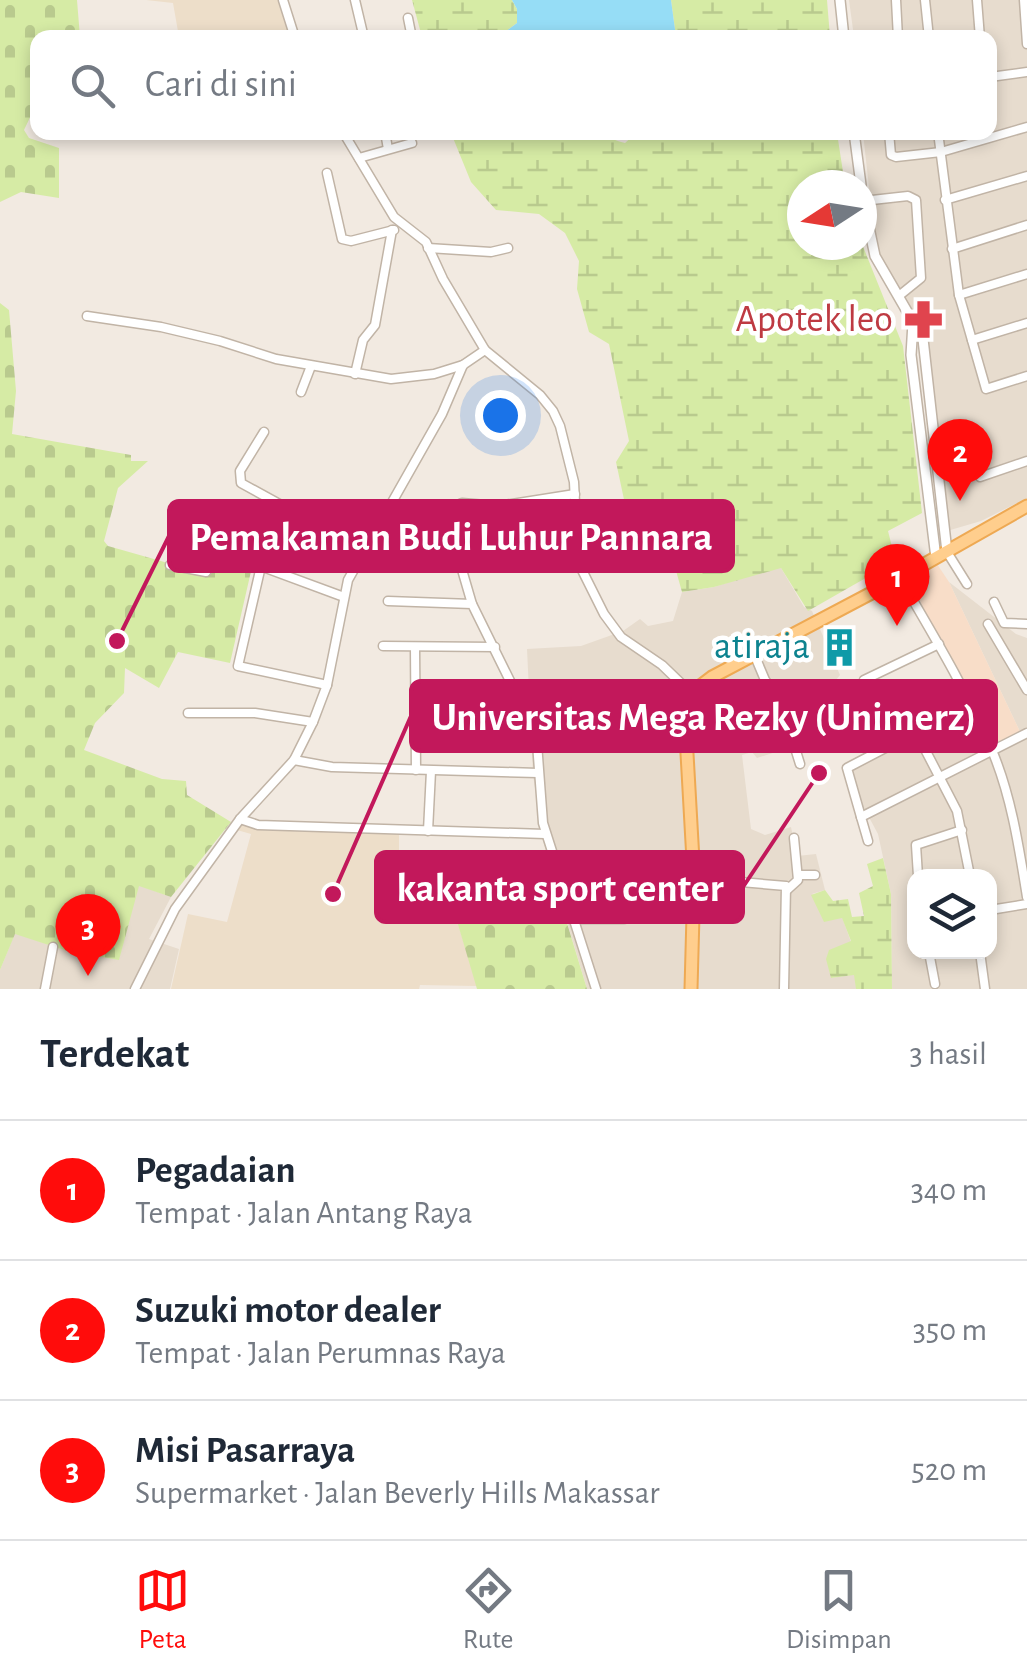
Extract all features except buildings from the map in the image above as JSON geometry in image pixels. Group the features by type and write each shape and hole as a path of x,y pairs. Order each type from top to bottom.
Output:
{"main road":[{"path":"691,989 694,878 685,728 691,692 1027,506"}],"street":[{"path":"283,0 292,30"},
{"path":"356,0 362,30"},
{"path":"840,0 843,30"},
{"path":"896,0 898,30"},
{"path":"925,0 928,30"},
{"path":"978,0 980,30"},
{"path":"1024,0 1027,44"},
{"path":"408,18 410,30"},
{"path":"997,75 1027,72"},
{"path":"997,136 1027,128"},
{"path":"348,140 403,226 422,236 485,350 540,395 553,411 575,494 576,544 594,596 621,637 662,664 691,692"},
{"path":"386,140 388,149"},
{"path":"855,140 859,170"},
{"path":"890,140 893,156 941,152 984,140"},
{"path":"939,140 959,294 986,390 1027,376"},
{"path":"359,158 412,143"},
{"path":"327,172 342,239 403,226"},
{"path":"946,200 1027,176"},
{"path":"877,197 908,196 916,200 922,278 900,295"},
{"path":"952,250 1027,225"},
{"path":"355,374 363,340 375,325 392,230"},
{"path":"428,248 491,252 508,248"},
{"path":"877,260 923,339 941,555 966,584"},
{"path":"959,294 1027,274"},
{"path":"87,316 220,340 251,354 401,379 463,365 485,350"},
{"path":"972,340 1027,323"},
{"path":"135,989 165,926 240,819 294,760 327,685 348,580 442,414 463,365"},
{"path":"301,392 311,366"},
{"path":"264,432 240,471 241,483 314,523 368,545"},
{"path":"980,477 1027,461"},
{"path":"575,494 498,506 462,504 454,507 451,532 472,604 513,687 534,703 545,834 596,989"},
{"path":"170,565 206,572 220,555 233,556 344,596"},
{"path":"261,566 238,666 327,685"},
{"path":"900,578 992,750 1022,831 1027,900 997,908"},
{"path":"388,601 472,604"},
{"path":"994,602 1004,624 1027,624"},
{"path":"988,624 1027,690"},
{"path":"864,680 938,644"},
{"path":"383,646 495,647"},
{"path":"414,648 416,770"},
{"path":"754,654 780,700 800,764"},
{"path":"188,713 270,714 313,722"},
{"path":"861,817 1027,732"},
{"path":"868,840 847,768 910,733 920,735 962,830 969,869"},
{"path":"294,760 323,766 538,773"},
{"path":"428,831 431,771"},
{"path":"240,819 258,825 545,834"},
{"path":"918,869 916,845 962,830"},
{"path":"787,890 795,886 798,875 794,838"},
{"path":"798,875 815,876"},
{"path":"694,878 784,885 784,989"},
{"path":"472,904 566,899"},
{"path":"572,919 624,919"},
{"path":"44,989 54,946"},
{"path":"930,959 935,984"},
{"path":"981,959 985,989"}],"shaded area":[{"path":"146,0 279,0 288,30 178,30 173,3"},
{"path":"849,0 1027,0 1027,498 981,521 947,531 926,336 877,252 877,170 867,170 864,140 997,140 997,30 853,30"},
{"path":"935,561 949,582 1023,738 994,749 909,579"},
{"path":"781,568 804,607 812,611 840,675 816,694 791,699 782,679 769,686 788,748 757,758 752,752 742,755 751,829 765,835 791,827 797,856 816,854 825,890 812,894 842,917 851,942 832,978 855,974 858,989 587,989 543,841 533,775 527,649 581,646 623,631 640,619 648,626 673,621 682,592 714,587"},
{"path":"949,582 1016,634 1027,638 1027,989 892,989 891,894 878,834 843,769 867,754 858,731 944,684 984,752 1023,738"},
{"path":"242,820 399,826 399,869 383,870 383,880 432,881 431,914 454,911 477,986 171,989 188,914 227,922 251,834 237,830"},
{"path":"139,885 171,897 149,939 179,949 170,989 0,989 0,970 15,933 67,951"}],"green space":[{"path":"0,0 77,0 79,30 30,30 30,118 24,130 30,140 59,148 59,198 21,192 0,202"},
{"path":"412,0 512,0 517,9 517,23 508,30 420,30"},
{"path":"671,0 827,0 829,30 675,30"},
{"path":"454,140 625,143 838,140 843,170 787,170 787,260 868,260 903,346 922,513 888,531 895,559 892,563 808,611 781,568 682,592 673,560 638,565 616,462 629,441 609,344 589,332 577,289 579,261 565,233 539,214 496,210 471,182"},
{"path":"0,303 9,310 16,391 12,434 131,455 131,461 148,461 118,488 104,541 108,546 210,575 220,561 252,567 230,663 178,652 159,688 125,668 124,693 95,723 84,750 162,779 186,781 187,795 231,822 171,897 139,886 119,960 67,951 15,934 0,970"},
{"path":"883,858 891,894 892,989 856,989 854,975 831,978 826,959 829,950 851,941 842,918 824,922 811,895 825,890 833,901 848,899 852,917 864,916 859,893 873,886 867,864"},
{"path":"493,900 560,900 587,989 477,989 454,911 468,907 487,909"}],"water":[{"path":"512,0 671,0 675,30 508,30 517,23"}],"place":[{"name":"Apotek leo","path":"923,320"},
{"name":"Suzuki motor dealer","path":"960,501"},
{"name":"Pegadaian","path":"897,626"},
{"name":"Pemakaman Budi Luhur Pannara","path":"117,641"},
{"name":"atiraja","path":"840,647"},
{"name":"kakanta sport center","path":"819,773"},
{"name":"Universitas Mega Rezky (Unimerz)","path":"333,894"},
{"name":"Misi Pasarraya","path":"88,976"}]}
